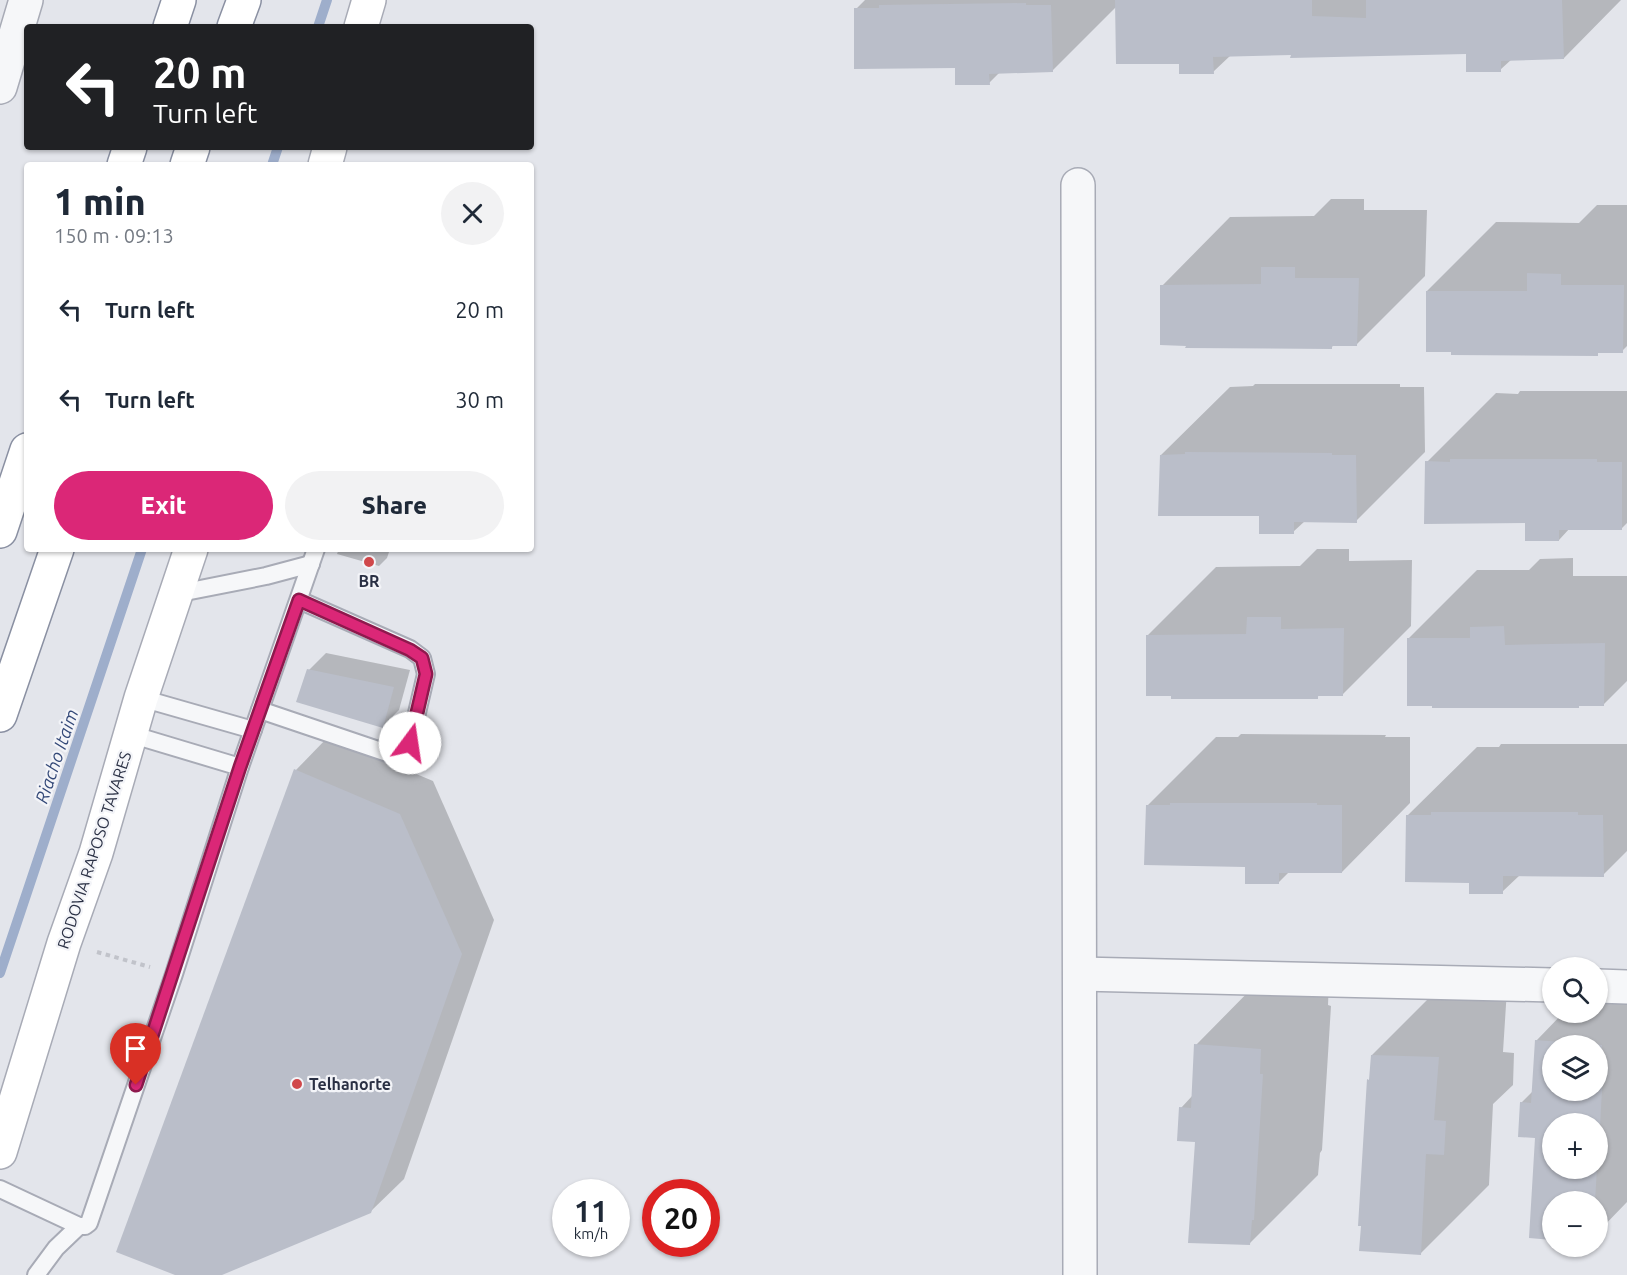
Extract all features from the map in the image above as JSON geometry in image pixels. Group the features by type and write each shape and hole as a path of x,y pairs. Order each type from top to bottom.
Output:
{"main road":[{"path":"171,24 179,0"},
{"path":"235,24 243,0"},
{"path":"362,24 369,0"},
{"path":"0,531 24,459"},
{"path":"0,716 56,552"},
{"name":"RODOVIA RAPOSO TAVARES","path":"0,1152 64,943 96,853 141,698 190,552"}],"street":[{"path":"1,83 26,0"},
{"path":"1078,185 1080,1275"},
{"path":"1080,974 1542,985"},
{"path":"1608,986 1627,987"}],"lane":[{"path":"174,594 266,576 314,556"},
{"path":"0,1189 79,1226 85,1226 91,1218 174,974 240,767 314,556"},
{"path":"260,710 390,754 401,753 410,743 426,674 422,658 410,650 299,600"},
{"path":"141,698 253,730"},
{"path":"130,734 240,767"},
{"path":"36,1275 56,1248 79,1226"}],"path":[{"path":"64,943 174,974"}],"building":[{"path":"1115,0 1312,0 1312,16 1366,18 1366,0 1562,0 1564,59 1501,61 1501,72 1466,72 1466,54 1290,58 1291,55 1213,57 1214,74 1179,74 1179,64 1116,64"},
{"path":"1026,3 1026,5 1051,5 1053,72 989,74 990,85 955,85 955,68 854,69 854,8 879,8 879,5"},
{"path":"1261,267 1295,267 1295,278 1359,278 1357,346 1332,346 1332,349 1185,348 1186,346 1160,345 1160,285 1261,284"},
{"path":"1527,273 1561,274 1561,285 1624,285 1623,353 1598,353 1598,356 1451,355 1451,352 1426,352 1426,291 1527,291"},
{"path":"1185,452 1356,455 1357,523 1294,522 1294,534 1259,534 1259,516 1158,516 1160,455 1185,454"},
{"path":"1450,459 1597,459 1597,462 1622,462 1622,530 1559,530 1559,541 1525,541 1525,523 1424,524 1425,461 1450,462"},
{"path":"1247,617 1281,617 1281,629 1344,628 1343,696 1318,696 1318,699 1171,699 1171,696 1146,696 1146,635 1246,634"},
{"path":"1504,626 1505,645 1605,643 1604,706 1432,708 1432,706 1407,706 1407,638 1470,638 1470,627"},
{"path":"307,669 394,687 383,728 296,702"},
{"name":"Telhanorte","path":"294,769 400,814 462,954 371,1213 222,1275 175,1275 116,1252"},
{"path":"1170,803 1342,805 1342,873 1279,873 1279,884 1245,884 1245,867 1144,865 1146,805 1170,805"},
{"path":"1431,812 1578,812 1578,815 1603,815 1604,877 1503,876 1503,894 1469,894 1469,883 1405,882 1406,815 1431,815"},
{"path":"1535,1040 1542,1041 1542,1101 1601,1101 1601,1113 1542,1113 1542,1179 1596,1179 1596,1191 1542,1191 1542,1239 1529,1238 1535,1138 1518,1137 1520,1102 1531,1103"},
{"path":"1194,1044 1261,1049 1260,1074 1263,1074 1254,1220 1252,1220 1250,1245 1188,1243 1195,1142 1177,1141 1179,1107 1191,1108"},
{"path":"1371,1055 1439,1057 1434,1120 1446,1121 1444,1155 1426,1154 1421,1255 1359,1251 1361,1226 1358,1226 1367,1079 1369,1080"}],"waterway":[{"name":"Riacho Itaim","path":"319,24 327,0"},
{"name":"Riacho Itaim","path":"273,162 277,150"},
{"name":"Riacho Itaim","path":"0,973 141,552"}],"place":[{"name":"BR","path":"369,562"},
{"name":"Telhanorte","path":"297,1084"}],"route":[{"path":"136,1085 240,767 299,600 410,650 422,658 426,674 410,743"}]}
